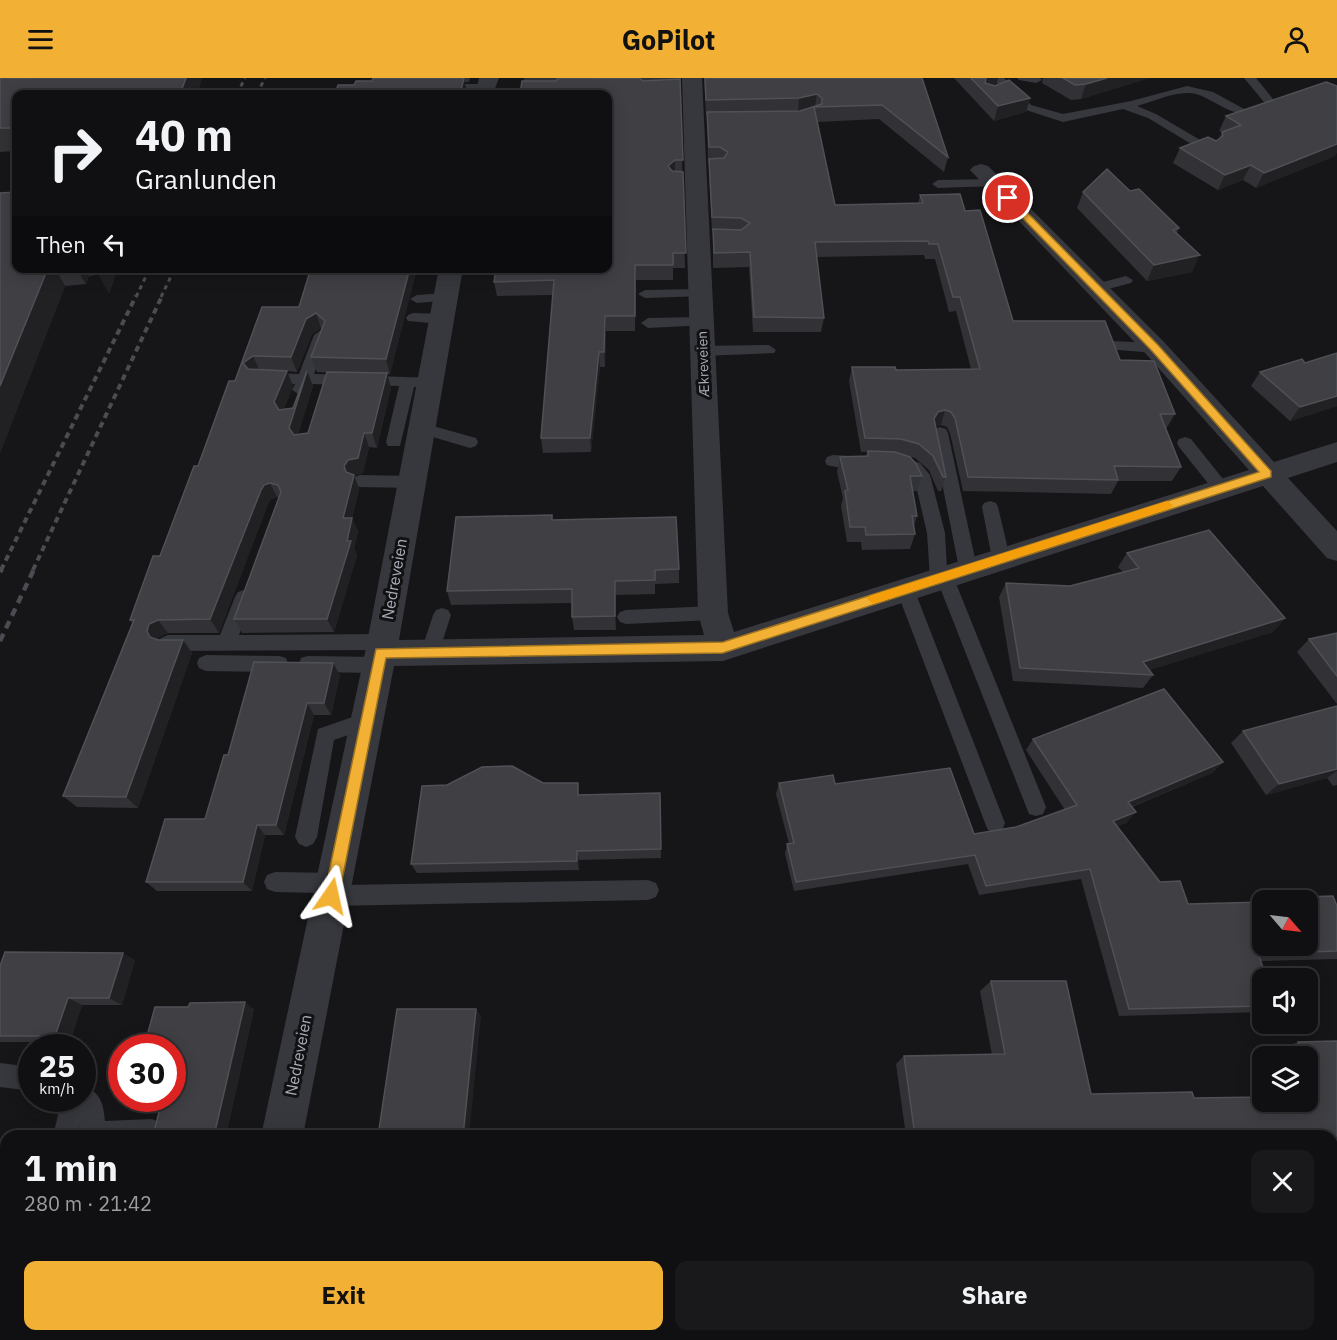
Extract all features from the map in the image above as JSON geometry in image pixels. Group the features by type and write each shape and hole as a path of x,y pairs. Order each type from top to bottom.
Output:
{"street":[{"name":"Ækreveien","path":"691,100 703,237 700,293 713,613 723,648"},
{"path":"987,176 1155,348 1337,550"},
{"name":"Nedreveien","path":"283,1130 367,720 412,482 408,435 434,300"},
{"path":"380,653 723,648 1337,452"}],"lane":[{"path":"998,78 1002,89 1027,107 1063,118 1125,106 1187,89 1209,94 1240,110"},
{"path":"1023,78 1036,80"},
{"path":"1250,78 1273,106"},
{"path":"431,87 512,90"},
{"path":"1125,106 1152,116 1208,150"},
{"path":"938,184 987,176"},
{"path":"1097,288 1126,279"},
{"path":"645,294 700,293"},
{"path":"648,323 702,322"},
{"path":"294,408 321,335"},
{"path":"1111,346 1155,348"},
{"path":"703,351 769,350"},
{"path":"260,378 303,379 324,385 419,382"},
{"path":"940,434 950,574"},
{"path":"408,435 470,442"},
{"path":"1185,442 1221,488"},
{"path":"833,461 899,462 914,467 922,475 936,533 950,574 1036,807"},
{"path":"360,481 412,482"},
{"path":"990,507 1001,558"},
{"path":"227,642 250,579"},
{"path":"905,589 996,823"},
{"path":"626,617 713,613"},
{"path":"430,652 442,615"},
{"path":"168,643 227,642 380,653"},
{"path":"206,663 380,653"},
{"path":"306,837 326,735 367,720"},
{"path":"275,882 332,889 648,890"},
{"path":"0,1075 18,1077"},
{"path":"66,1130 71,1112"},
{"path":"92,1112 93,1130"}],"building":[{"path":"0,78 186,78 182,90 12,90 12,128 0,128"},
{"path":"373,78 464,78 461,90 336,90 338,85 354,85 356,81 372,81"},
{"path":"558,78 639,78 643,81 680,79 683,160 675,160 668,166 672,171 683,172 686,253 673,253 673,265 635,265 635,316 605,316 604,352 599,352 590,438 541,438 554,280 494,282 495,273 612,273 612,90 521,90 522,81 556,81"},
{"path":"705,78 922,78 948,157 882,105 814,107 835,205 923,203 920,195 960,194 965,211 980,210 1013,321 1105,321 1120,360 1154,361 1175,414 1160,414 1181,467 1114,466 1118,480 968,477 955,418 951,412 945,410 938,412 934,419 946,477 943,477 933,456 919,444 901,439 865,438 852,367 895,367 896,370 980,369 960,297 953,297 938,244 929,244 928,241 815,242 824,318 754,317 750,252 714,253 713,229 741,230 750,223 741,218 712,217 709,159 724,158 728,152 720,147 709,147 707,112 800,111 822,104 822,98 817,94 799,98 706,100"},
{"path":"971,78 986,78 985,83 995,86 1009,80 1030,98 998,106"},
{"path":"1063,78 1107,78 1075,85"},
{"path":"1326,82 1337,86 1337,144 1264,173 1251,165 1225,175 1180,148 1208,137 1216,141 1223,136 1222,132 1241,125 1226,116"},
{"path":"1107,169 1130,191 1139,189 1179,228 1173,230 1200,255 1154,265 1083,192"},
{"path":"12,192 12,273 46,273 0,386 0,193"},
{"path":"309,273 409,273 386,359 311,357 325,321 316,313 306,319 291,357 253,356 243,363 248,369 287,371 274,402 279,410 293,408 307,371 289,428 294,435 308,433 327,372 387,373 372,433 364,433 358,458 348,460 344,466 346,472 354,475 343,518 352,518 347,541 351,541 327,619 234,619 281,492 278,485 270,483 264,485 210,619 158,620 149,624 147,631 150,637 158,640 183,640 126,797 63,796 134,620 130,620 153,556 160,556 194,466 198,466 229,381 235,381 262,307 299,307"},
{"path":"1337,353 1337,396 1300,407 1260,372 1302,359 1305,363"},
{"path":"868,451 895,452 910,457 916,464 922,476 910,476 917,516 912,516 915,534 866,535 865,527 850,527 845,491 848,490 840,457 868,456"},
{"path":"552,515 552,520 676,517 679,569 655,570 655,580 615,581 615,616 572,617 572,589 447,591 456,517"},
{"path":"1209,530 1285,618 1143,662 1153,675 1020,668 1006,583 1070,586 1139,568 1127,553"},
{"path":"1337,633 1337,676 1309,639"},
{"path":"254,662 333,663 324,703 307,703 276,825 257,825 243,882 146,882 165,819 205,819 224,755 228,755"},
{"path":"1164,689 1223,762 1128,802 1136,812 1113,821 1160,882 1180,881 1188,904 1252,902 1252,956 1259,956 1263,968 1252,968 1252,1006 1129,1009 1090,869 986,886 975,855 796,882 787,844 794,843 779,783 833,775 835,784 950,768 974,834 1016,827 1077,805 1033,739"},
{"path":"1337,706 1337,769 1279,784 1243,731"},
{"path":"512,766 543,783 578,783 578,795 660,793 661,849 577,851 577,861 411,864 422,786 447,785 482,767"},
{"path":"1318,896 1333,896 1337,906 1337,951 1318,952"},
{"path":"5,952 123,953 109,998 68,998 56,1034 0,1036 0,966"},
{"path":"991,981 1066,981 1091,1094 1192,1092 1194,1098 1252,1097 1252,1112 1318,1112 1318,1046 1299,1046 1298,1042 1337,1041 1337,1130 914,1130 904,1056 1005,1054"},
{"path":"245,1002 215,1130 154,1130 159,1112 186,1112 186,1034 148,1034 155,1007 188,1007 190,1003"},
{"path":"397,1009 476,1009 464,1130 379,1130"}],"railway":[{"path":"239,90 245,78"},
{"path":"259,90 265,78"},
{"path":"136,297 148,273"},
{"path":"161,297 173,273"},
{"path":"1,570 136,296"},
{"path":"33,570 162,296"},
{"path":"0,641 34,569"}],"slow traffic":[{"path":"873,599 1167,505"}],"route":[{"path":"331,896 381,653 723,648 1267,474 1155,348 1008,198"}]}
